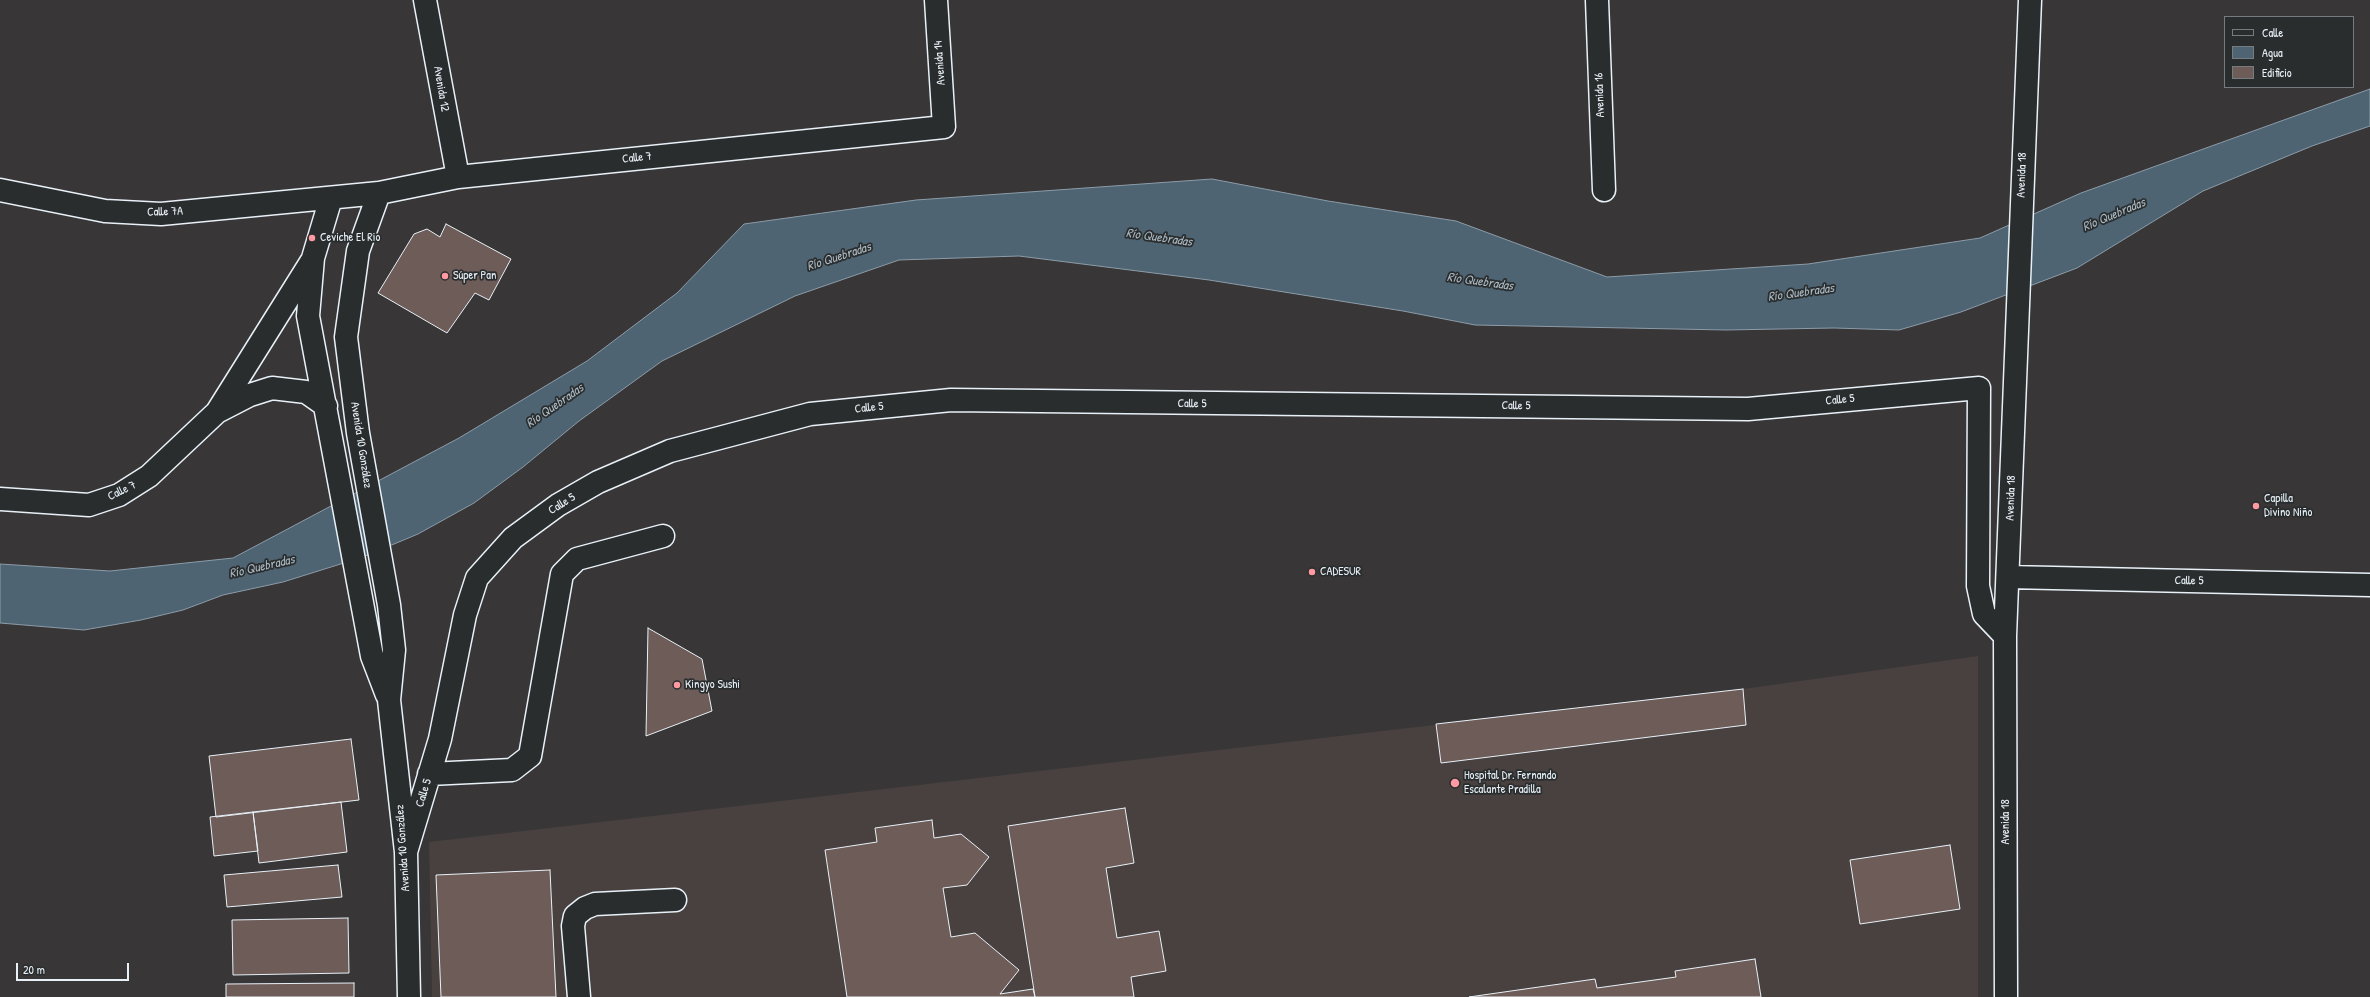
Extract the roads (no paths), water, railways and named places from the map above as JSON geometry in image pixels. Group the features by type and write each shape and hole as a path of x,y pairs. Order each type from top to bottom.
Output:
{"street":[{"name":"Avenida 12","path":"425,0 458,177"},
{"name":"Avenida 14","path":"936,0 944,126"},
{"name":"Avenida 16","path":"1597,0 1604,190"},
{"name":"Avenida 18","path":"2006,997 2005,636 2030,0"},
{"name":"Calle 7","path":"331,198 379,193 458,177 944,126"},
{"name":"Calle 7A","path":"0,190 105,211 161,214 331,198"},
{"name":"Avenida 10 González","path":"379,193 358,251 346,337 358,433 389,605 394,650 389,700 406,852 409,997"},
{"name":"Avenida 10 González","path":"331,198 313,258 308,316 316,366 326,406 372,656 389,700"},
{"name":"Calle 7","path":"0,498 89,505 119,494 150,476 217,412 313,258"},
{"name":"Calle 7","path":"217,412 250,396 272,388 306,392 326,406"},
{"name":"Calle 5","path":"406,852 440,739 465,615 477,578 513,538 558,505 598,482 670,451 810,414 951,400 1748,409 1979,388 1980,537 1978,586 1984,614 2005,636"},
{"path":"429,774 512,770 530,756 562,574 577,559 662,536"},
{"name":"Calle 5","path":"2008,577 2370,586"},
{"path":"579,997 573,926 575,916 585,908 595,904 675,900"}],"water":[{"name":"Río Quebradas","path":"2370,89 2370,126 2312,146 2203,191 2077,268 1961,312 1899,330 1834,328 1726,330 1475,325 1403,311 1209,280 1019,256 899,260 795,296 662,361 579,421 523,467 474,503 418,534 363,557 283,582 223,595 183,610 141,620 84,630 0,623 0,564 110,571 233,558 459,438 587,361 677,293 744,224 916,200 1212,179 1328,201 1456,221 1607,277 1808,264 1980,238 2081,193"}],"place":[{"name":"Ceviche El Rio","path":"312,238"},
{"name":"Súper Pan","path":"445,276"},
{"name":"Capilla Divino Niño","path":"2256,506"},
{"name":"CADESUR","path":"1312,572"},
{"name":"Kingyo Sushi","path":"677,685"},
{"name":"Hospital Dr. Fernando Escalante Pradilla","path":"1455,783"}]}
